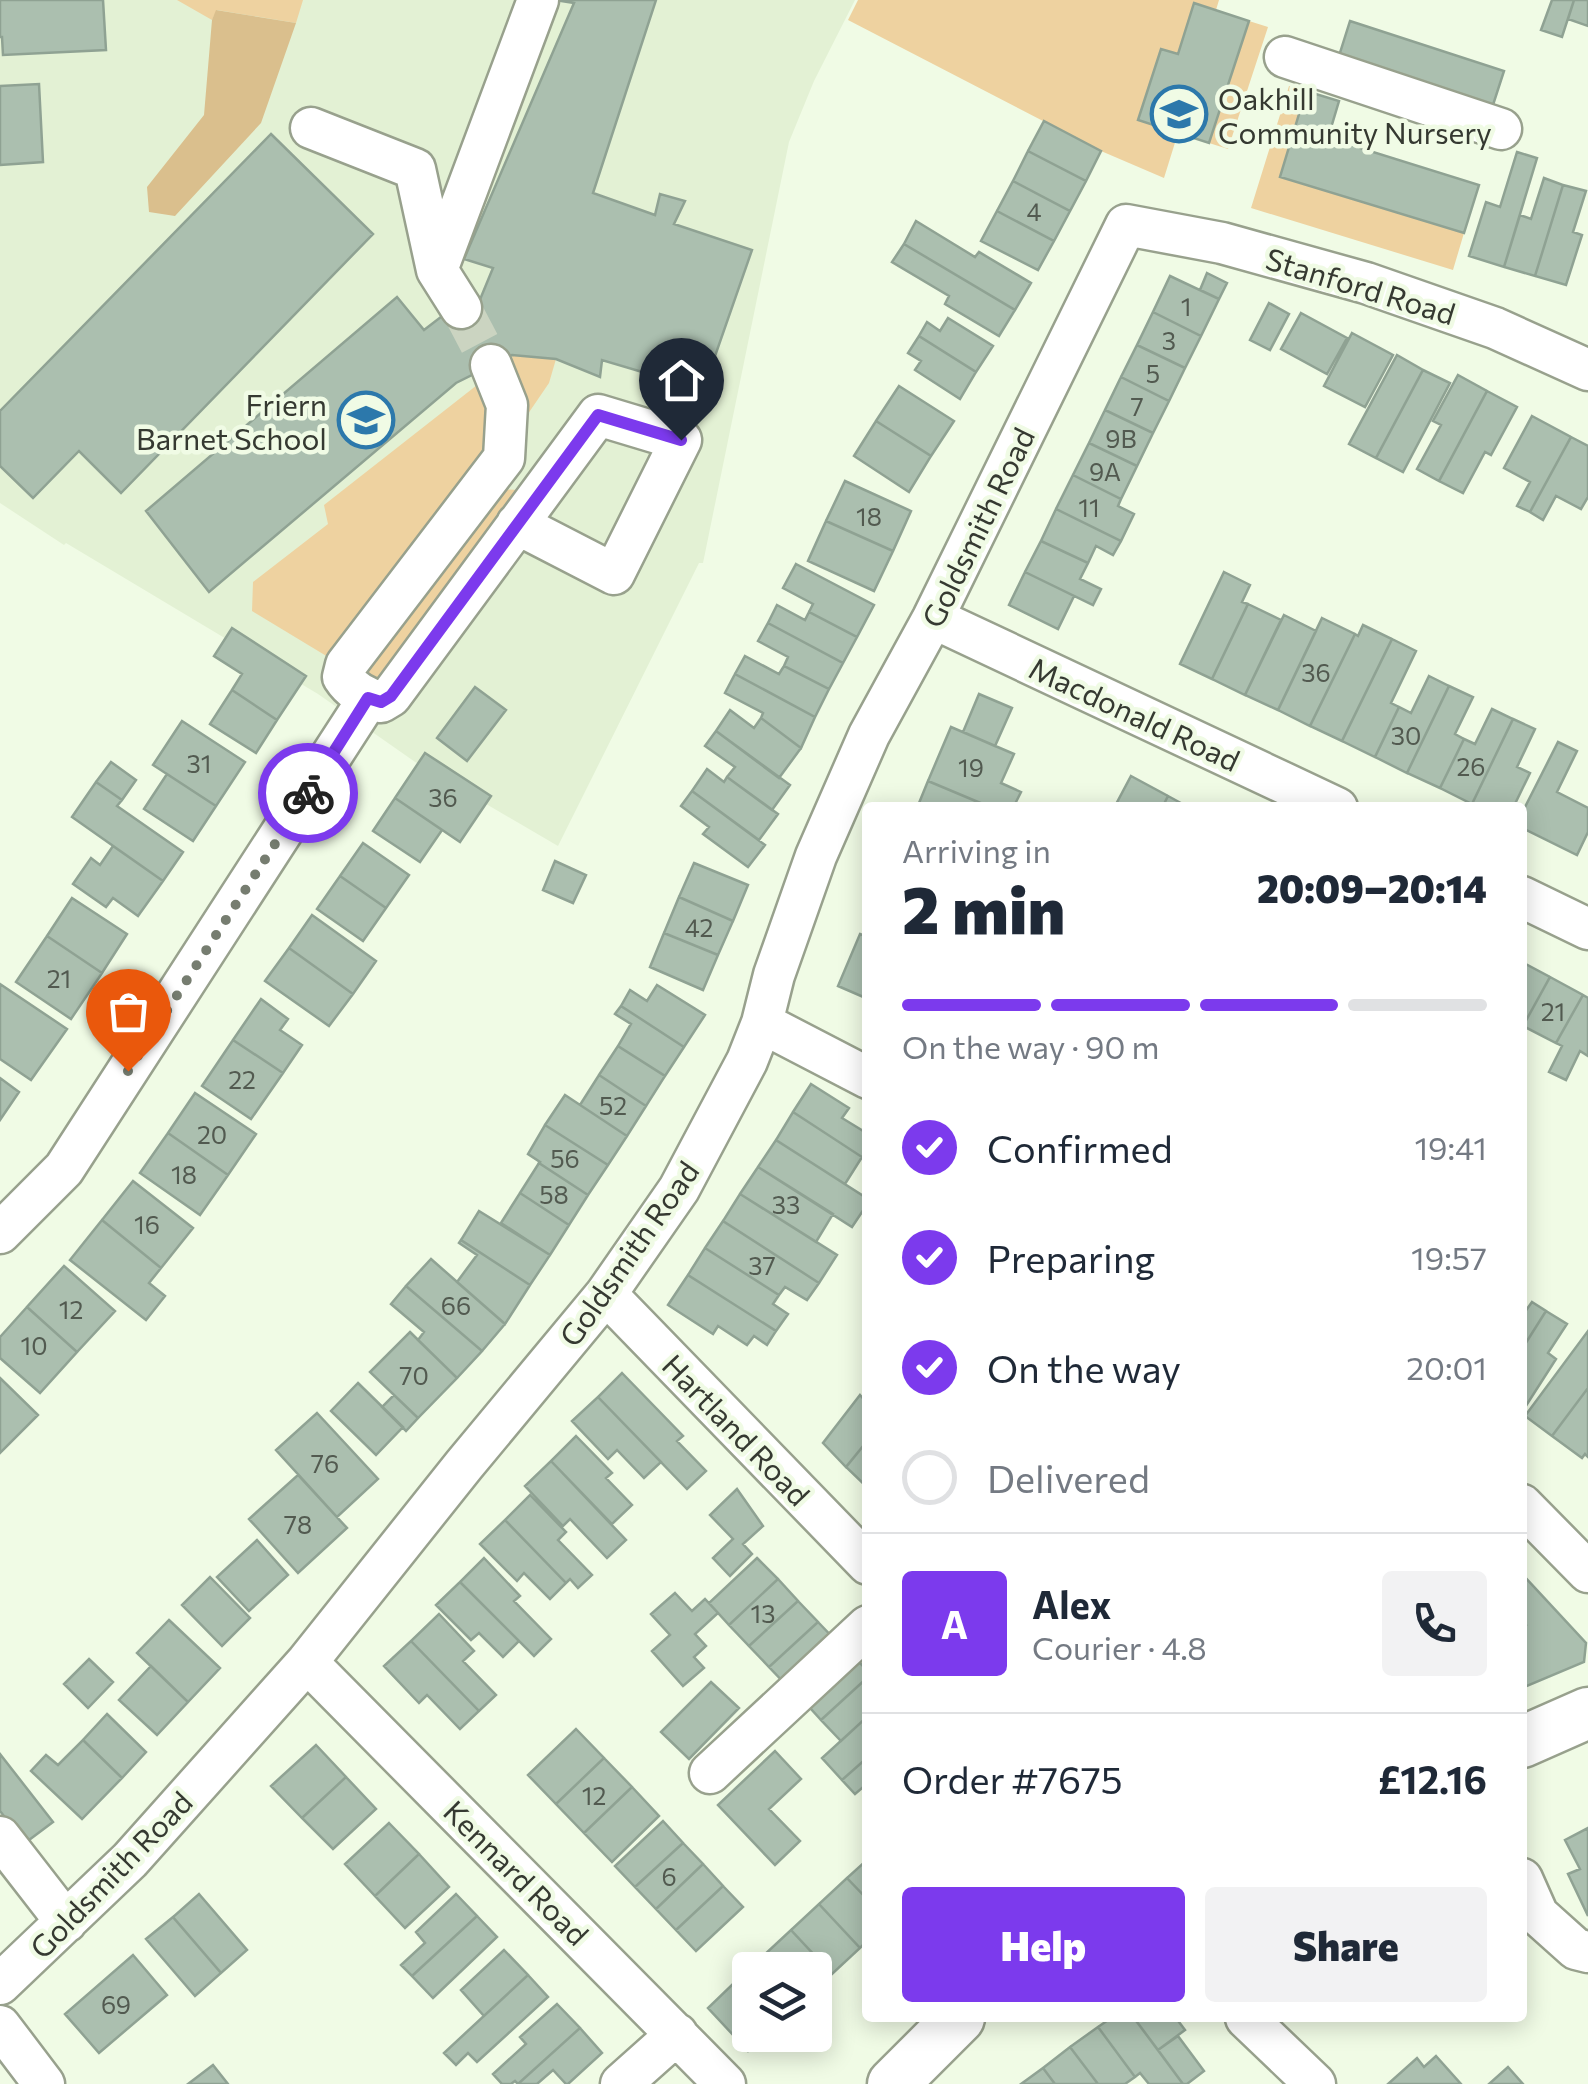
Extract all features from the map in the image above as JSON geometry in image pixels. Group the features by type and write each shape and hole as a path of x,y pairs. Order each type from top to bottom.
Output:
{"main road":[{"path":"1527,1740 1588,1713"},
{"path":"893,2084 955,2022"}],"street":[{"path":"437,270 538,0"},
{"path":"1285,57 1501,129"},
{"path":"311,128 414,169 437,270 460,308"},
{"name":"Stanford Road","path":"1126,225 1222,242 1366,283 1495,328 1588,370"},
{"name":"Goldsmith Road","path":"0,1984 130,1860 307,1662 606,1294 679,1189 747,1061 816,856 869,735 933,618 1126,225"},
{"path":"365,705 343,677 346,665 504,458 506,405 491,365"},
{"path":"0,1233 64,1169 365,705 391,696 518,524"},
{"name":"Macdonald Road","path":"933,618 1323,802"},
{"path":"1527,900 1588,930"},
{"path":"762,1022 862,1075"},
{"name":"Hartland Road","path":"606,1294 862,1558"},
{"path":"1527,1510 1588,1572"},
{"path":"710,1773 862,1632"},
{"name":"Kennard Road","path":"307,1662 725,2084"},
{"path":"0,1838 66,1922"},
{"path":"1527,1890 1538,1915 1576,1949 1588,1952"},
{"path":"1250,2022 1307,2082"},
{"path":"0,2026 44,2084"},
{"path":"621,2084 676,2034"}],"shaded area":[{"name":"Friern Barnet School","path":"0,0 855,0 814,81 789,142 703,563 699,563 558,846 418,764 318,694 64,545 0,503"},
{"path":"177,0 303,0 296,23 217,10 212,20"},
{"path":"858,0 1219,0 1216,10 1194,4 1178,54 1161,49 1138,120 1178,133 1164,178 1101,151 848,20"},
{"path":"216,10 296,23 261,123 175,216 149,212 147,187 204,115"},
{"path":"1249,21 1268,27 1228,149 1209,143"},
{"path":"1289,86 1306,91 1280,177 1464,233 1453,270 1251,208"},
{"path":"512,355 556,359 549,383 519,427"},
{"path":"486,378 493,427 472,486 333,660 252,611 253,582 328,524 324,505"},
{"path":"490,489 520,490 374,686 356,674"}],"building":[{"path":"0,0 103,0 106,50 3,55"},
{"path":"555,0 656,0 593,193 655,215 660,194 685,201 674,224 752,250 706,382 666,367 666,379 602,360 600,377 556,359 512,355 456,383 209,592 146,511 397,297 424,330 446,313 479,302 493,268 464,259 574,3"},
{"path":"1552,0 1574,0 1562,37 1541,30"},
{"path":"1574,0 1588,0 1588,26 1568,19"},
{"path":"1194,3 1249,21 1209,143 1138,120 1161,49 1178,54"},
{"path":"1350,21 1504,71 1493,105 1339,56"},
{"path":"39,84 43,162 0,165 0,86"},
{"path":"1306,91 1339,101 1328,138 1479,185 1464,233 1280,177"},
{"path":"1044,121 1101,151 1086,181 1028,151"},
{"path":"271,134 373,234 121,493 79,451 33,498 0,466 0,411"},
{"path":"1028,151 1086,181 1070,211 1013,181"},
{"path":"1517,152 1537,158 1504,267 1469,256 1486,202 1500,207"},
{"path":"1544,178 1563,185 1535,276 1504,267 1520,215 1531,219"},
{"path":"1013,181 1070,211 1054,241 997,211"},
{"path":"1563,185 1586,191 1573,232 1582,235 1566,285 1535,276"},
{"path":"997,211 1054,241 1038,270 981,241"},
{"path":"916,221 975,257 979,252 1031,283 1015,310 904,244"},
{"path":"904,244 1015,310 999,336 945,304 949,296 892,262"},
{"path":"1207,273 1227,283 1219,299 1200,290"},
{"path":"1170,276 1219,299 1201,336 1153,312"},
{"path":"1269,303 1289,314 1270,350 1250,340"},
{"path":"1153,312 1201,336 1185,368 1137,345"},
{"path":"1301,313 1347,338 1327,374 1281,349"},
{"path":"948,318 993,346 976,372 919,336 927,322 940,331"},
{"path":"1352,333 1393,355 1365,407 1324,386"},
{"path":"919,336 976,372 960,399 915,370 921,361 908,353"},
{"path":"1137,345 1185,368 1169,401 1121,377"},
{"path":"1397,355 1423,370 1376,458 1349,444"},
{"path":"1423,370 1450,383 1403,472 1376,458"},
{"path":"1458,375 1487,391 1439,481 1417,469 1441,425 1433,421"},
{"path":"1121,377 1169,401 1153,433 1105,410"},
{"path":"899,386 954,421 931,456 876,421"},
{"path":"1487,391 1517,407 1491,455 1485,452 1463,493 1439,481"},
{"path":"1105,410 1153,433 1137,466 1089,443"},
{"path":"1532,416 1571,437 1530,512 1517,506 1530,482 1504,468"},
{"path":"876,421 931,456 909,492 854,456"},
{"path":"1571,437 1588,446 1588,497 1581,509 1556,496 1543,520 1530,512"},
{"path":"1089,443 1137,466 1121,499 1073,475"},
{"path":"1073,475 1121,499 1118,506 1134,514 1121,541 1056,509"},
{"path":"845,481 911,511 893,551 826,521"},
{"path":"1056,509 1121,541 1113,555 1096,546 1088,563 1041,541"},
{"path":"826,521 893,551 874,591 808,561"},
{"path":"1041,541 1088,563 1080,579 1101,589 1093,605 1025,572"},
{"path":"796,564 874,605 857,637 809,612 813,604 783,588"},
{"path":"1025,572 1074,596 1058,629 1009,605"},
{"path":"1224,572 1250,585 1242,602 1248,604 1212,679 1180,664"},
{"path":"1248,604 1281,620 1245,695 1212,679"},
{"path":"777,605 805,620 809,612 857,637 843,663 768,623"},
{"path":"1284,615 1316,631 1278,710 1245,695"},
{"path":"1322,618 1355,634 1310,726 1278,710"},
{"path":"768,623 843,663 829,689 784,666 788,657 758,641"},
{"path":"1363,625 1392,639 1342,741 1310,726"},
{"path":"232,628 306,676 277,720 232,690 242,674 214,656"},
{"path":"1392,639 1416,651 1391,703 1399,707 1375,757 1342,741"},
{"path":"745,656 779,674 784,666 829,689 815,717 735,674"},
{"path":"735,674 815,717 801,748 761,718 763,713 725,693"},
{"path":"1429,676 1449,686 1407,773 1375,757 1399,707 1411,713"},
{"path":"1449,686 1473,697 1455,734 1464,739 1440,788 1407,773"},
{"path":"475,687 506,710 467,761 437,738"},
{"path":"232,690 277,720 256,753 210,724"},
{"path":"979,694 1012,708 995,746 963,732"},
{"path":"1492,709 1513,719 1473,802 1468,802 1440,788 1464,739 1475,744"},
{"path":"730,710 754,728 761,718 801,748 779,778 716,731"},
{"path":"1513,719 1535,729 1517,767 1530,773 1516,802 1473,802"},
{"path":"182,721 245,762 216,806 153,765"},
{"path":"951,727 1014,754 1001,783 1021,792 1016,802 978,802 928,781"},
{"path":"716,731 790,785 772,810 727,777 735,767 705,746"},
{"path":"1558,742 1577,751 1557,792 1588,808 1588,832 1577,855 1527,830 1527,803"},
{"path":"425,753 491,796 460,842 395,798"},
{"path":"111,762 136,780 122,800 96,782"},
{"path":"707,769 724,782 727,777 778,814 759,840 692,791"},
{"path":"167,774 216,806 193,841 144,809"},
{"path":"1131,776 1168,796 1165,802 1117,802"},
{"path":"928,781 978,802 919,802"},
{"path":"96,782 122,800 117,806 183,852 163,881 72,817"},
{"path":"692,791 765,845 748,867 703,834 709,827 681,806"},
{"path":"395,798 442,830 420,862 373,831"},
{"path":"363,843 409,875 386,908 340,876"},
{"path":"113,846 163,881 138,916 113,898 106,907 73,884 91,858 100,865"},
{"path":"555,861 586,875 573,903 543,890"},
{"path":"694,863 748,885 733,921 679,897"},
{"path":"340,876 386,908 363,941 317,909"},
{"path":"679,897 733,921 718,955 664,933"},
{"path":"72,898 127,934 102,973 47,936"},
{"path":"312,915 376,961 353,994 289,948"},
{"path":"664,933 718,955 703,990 650,967"},
{"path":"860,934 862,935 862,996 838,986"},
{"path":"47,936 102,973 71,1019 16,982"},
{"path":"289,948 353,994 329,1026 265,981"},
{"path":"1527,965 1550,977 1527,1019"},
{"path":"1550,977 1583,995 1556,1043 1527,1028 1527,1019"},
{"path":"0,984 67,1029 31,1080 0,1059"},
{"path":"657,985 705,1015 684,1047 621,1006 630,990 647,1001"},
{"path":"1583,995 1588,998 1588,1056 1580,1051 1566,1080 1549,1072 1562,1046 1556,1043"},
{"path":"261,999 288,1019 280,1030 302,1045 283,1073 233,1040"},
{"path":"621,1006 684,1047 665,1076 618,1046 631,1024 615,1014"},
{"path":"233,1040 283,1073 251,1119 202,1086"},
{"path":"618,1046 665,1076 646,1106 599,1075"},
{"path":"599,1075 646,1106 627,1136 580,1105"},
{"path":"0,1078 19,1092 0,1120"},
{"path":"811,1084 849,1108 842,1118 862,1130 862,1157 793,1112"},
{"path":"195,1093 256,1134 228,1175 168,1133"},
{"path":"565,1095 627,1136 608,1165 545,1125"},
{"path":"793,1112 862,1157 845,1184 776,1140"},
{"path":"545,1125 608,1165 588,1195 528,1154"},
{"path":"168,1133 228,1175 200,1215 140,1173"},
{"path":"776,1140 862,1195 862,1212 852,1227 758,1167"},
{"path":"539,1163 588,1195 569,1225 520,1193"},
{"path":"758,1167 833,1214 816,1242 740,1194"},
{"path":"133,1181 193,1228 161,1268 102,1220"},
{"path":"520,1193 569,1225 550,1255 501,1223"},
{"path":"740,1194 837,1255 819,1283 723,1221"},
{"path":"479,1211 550,1255 530,1285 461,1240"},
{"path":"102,1220 161,1268 149,1283 165,1296 146,1320 70,1260"},
{"path":"723,1221 819,1283 807,1300 785,1287 779,1295 705,1248"},
{"path":"461,1240 530,1285 505,1324 457,1282 477,1255 459,1243"},
{"path":"705,1248 779,1295 773,1304 788,1314 776,1331 688,1275"},
{"path":"431,1259 505,1324 482,1351 406,1286"},
{"path":"64,1266 115,1311 77,1352 27,1307"},
{"path":"688,1275 776,1331 767,1345 754,1336 747,1345 718,1326 713,1334 668,1305"},
{"path":"406,1286 482,1351 457,1378 418,1340 424,1332 391,1304"},
{"path":"1532,1302 1546,1311 1527,1341 1527,1309"},
{"path":"27,1307 77,1352 40,1393 0,1358 0,1337"},
{"path":"1546,1311 1567,1324 1548,1353 1556,1359 1527,1404 1527,1341"},
{"path":"1588,1331 1588,1388 1552,1436 1527,1417"},
{"path":"410,1332 457,1378 418,1418 370,1372"},
{"path":"622,1373 683,1436 677,1441 706,1471 687,1489 598,1397"},
{"path":"0,1378 38,1415 0,1453"},
{"path":"358,1383 403,1427 376,1455 331,1411"},
{"path":"1588,1388 1588,1457 1585,1454 1582,1458 1552,1436"},
{"path":"394,1395 418,1418 406,1431 382,1407"},
{"path":"860,1395 862,1447 846,1467 823,1443"},
{"path":"598,1397 661,1462 644,1478 617,1450 608,1459 572,1421"},
{"path":"317,1413 378,1479 337,1517 276,1450"},
{"path":"576,1436 612,1473 606,1478 632,1505 612,1524 551,1461"},
{"path":"862,1447 862,1482 846,1467"},
{"path":"551,1461 626,1540 607,1558 570,1519 563,1526 525,1486"},
{"path":"298,1475 347,1528 298,1573 249,1519"},
{"path":"737,1489 763,1526 743,1544 752,1554 730,1576 713,1558 733,1539 710,1515"},
{"path":"530,1495 566,1532 558,1540 592,1575 578,1588 570,1579 566,1583 505,1520"},
{"path":"505,1520 566,1583 550,1599 524,1573 517,1581 480,1544"},
{"path":"257,1540 288,1575 249,1611 217,1577"},
{"path":"484,1558 520,1596 514,1601 551,1639 534,1656 460,1582"},
{"path":"757,1558 778,1579 729,1625 709,1603"},
{"path":"210,1577 250,1618 222,1646 182,1605"},
{"path":"778,1579 798,1601 749,1646 729,1625"},
{"path":"1527,1579 1586,1643 1584,1662 1527,1686"},
{"path":"460,1582 519,1641 503,1657 479,1633 471,1640 436,1605"},
{"path":"675,1593 692,1611 705,1599 718,1613 695,1634 706,1646 694,1657 704,1668 683,1686 652,1651 670,1635 651,1614"},
{"path":"798,1601 818,1622 769,1667 749,1646"},
{"path":"439,1614 474,1651 463,1661 496,1695 479,1711 411,1641"},
{"path":"169,1620 220,1668 188,1702 137,1653"},
{"path":"818,1622 838,1643 790,1689 769,1667"},
{"path":"411,1641 479,1711 460,1729 427,1695 419,1703 384,1666"},
{"path":"851,1654 862,1665 862,1682 821,1720 802,1699"},
{"path":"89,1659 113,1682 88,1708 64,1684"},
{"path":"151,1666 188,1702 157,1735 119,1700"},
{"path":"711,1682 739,1708 689,1759 661,1732"},
{"path":"862,1682 862,1722 841,1741 821,1720"},
{"path":"107,1714 146,1752 122,1778 83,1740"},
{"path":"862,1721 862,1762 842,1780 822,1758"},
{"path":"576,1729 604,1758 556,1804 528,1775"},
{"path":"83,1740 122,1778 82,1819 31,1771 46,1755 58,1765"},
{"path":"316,1745 346,1777 302,1818 271,1786"},
{"path":"775,1751 801,1779 769,1809 800,1841 775,1865 718,1805"},
{"path":"0,1754 53,1822 25,1843 0,1811"},
{"path":"604,1758 632,1787 584,1833 556,1804"},
{"path":"862,1762 862,1788 855,1794 842,1780"},
{"path":"346,1777 376,1809 333,1849 302,1818"},
{"path":"632,1787 659,1816 612,1862 584,1833"},
{"path":"663,1821 683,1843 635,1887 615,1866"},
{"path":"389,1823 419,1854 375,1896 345,1864"},
{"path":"1588,1828 1588,1916 1568,1874 1580,1869 1565,1840"},
{"path":"683,1843 703,1864 656,1909 635,1887"},
{"path":"419,1854 449,1887 405,1928 375,1896"},
{"path":"703,1864 723,1886 676,1930 656,1909"},
{"path":"862,1864 862,1894 847,1878"},
{"path":"847,1878 862,1894 860,1948 819,1904"},
{"path":"723,1886 743,1907 696,1951 676,1930"},
{"path":"199,1894 247,1950 221,1973 173,1917"},
{"path":"456,1894 477,1916 412,1976 401,1965 425,1943 416,1932"},
{"path":"819,1904 860,1948 832,1974 832,1952 812,1952 791,1930"},
{"path":"477,1916 497,1937 433,1998 412,1976"},
{"path":"173,1917 221,1973 195,1996 146,1939"},
{"path":"791,1930 812,1952 767,1952"},
{"path":"504,1950 528,1975 484,2016 461,1990"},
{"path":"133,1955 167,1995 99,2053 65,2014"},
{"path":"528,1975 548,1997 477,2062 468,2053 456,2065 444,2053"},
{"path":"732,1985 732,2034 708,2008"},
{"path":"557,2004 580,2028 518,2084 502,2084 493,2074 526,2044 520,2037"},
{"path":"1105,2022 1137,2022 1183,2084 1149,2084 1140,2073 1135,2077 1098,2027"},
{"path":"1137,2022 1179,2022 1185,2030 1158,2050"},
{"path":"1098,2027 1135,2077 1125,2084 1098,2084 1070,2047"},
{"path":"580,2028 602,2053 568,2084 553,2070 537,2084 518,2084"},
{"path":"1178,2036 1204,2071 1187,2084 1183,2084 1158,2050"},
{"path":"1070,2047 1098,2084 1055,2084 1043,2068"},
{"path":"1436,2056 1461,2084 1388,2084 1417,2058 1424,2067"},
{"path":"213,2065 228,2084 188,2084"},
{"path":"1508,2067 1523,2084 1489,2084"},
{"path":"1043,2068 1055,2084 1021,2084"}],"tunnel":[{"path":"461,308 491,365"}],"way so far":[{"path":"128,1071 308,793"}],"place":[{"name":"Oakhill Community Nursery","path":"1179,114"},
{"name":"Friern Barnet School","path":"366,420"}],"route":[{"path":"308,793 368,698 381,702 391,696 598,415 681,440"}]}
